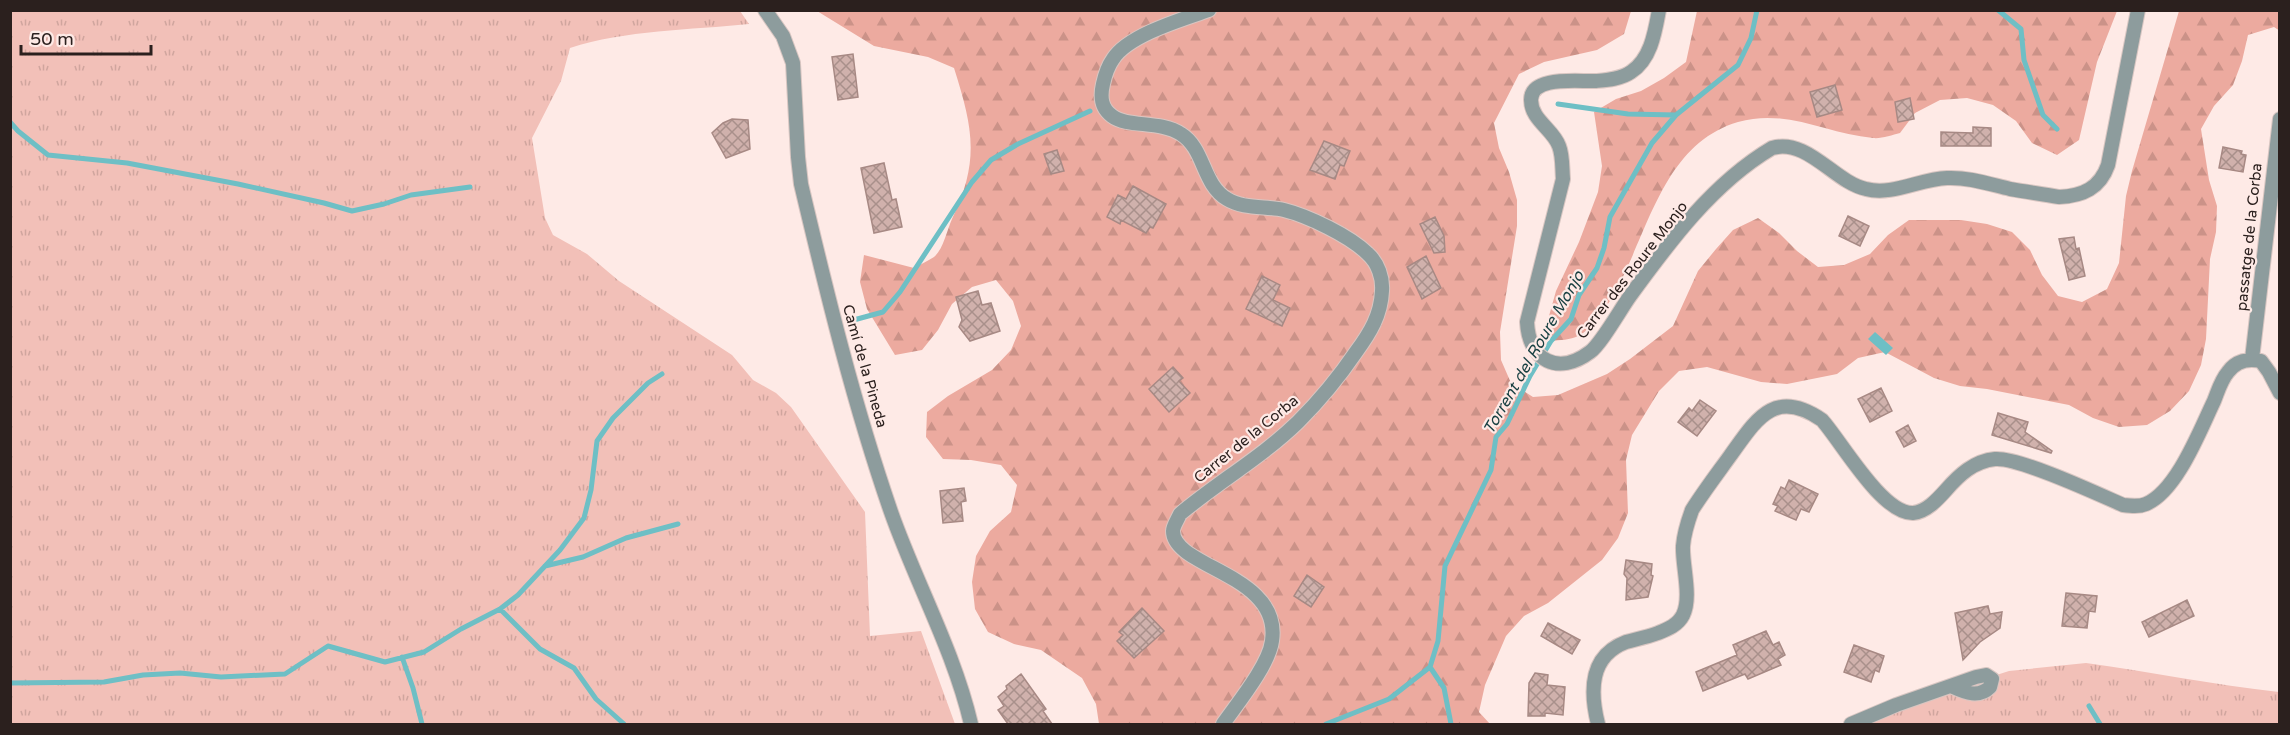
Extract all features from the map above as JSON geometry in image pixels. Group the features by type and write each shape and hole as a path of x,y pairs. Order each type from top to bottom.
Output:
{"street":[{"name":"Camí de la Pineda","path":"765,10 783,36 793,63 801,183 842,354 890,509 956,675 971,724"},
{"name":"Carrer de la Corba","path":"1209,10 1161,27 1138,39 1114,57 1101,92 1101,103 1114,118 1125,122 1161,126 1180,133 1191,141 1200,154 1218,192 1228,200 1244,206 1295,213 1324,225 1355,244 1369,254 1377,266 1383,290 1378,316 1372,329 1343,371 1319,399 1297,423 1180,514 1173,531 1176,539 1190,555 1224,573 1254,593 1270,616 1273,630 1269,652 1223,724"},
{"name":"Carrer des Roure Monjo","path":"1659,10 1649,51 1632,72 1608,80 1548,83 1540,85 1532,92 1531,102 1536,115 1559,146 1562,162 1563,179 1527,322 1528,335 1536,353 1550,363 1570,362 1592,351 1652,267 1710,196 1772,148 1780,146 1794,148 1806,153 1856,186 1875,191 1948,177 1966,178 2059,197 2071,197 2091,190 2105,175 2108,165 2138,10"},
{"name":"passatge de la Corba","path":"2252,359 2280,119"},
{"path":"1598,724 1593,695 1596,669 1604,657 1616,648 1666,630 1676,625 1682,616 1686,607 1683,546 1688,521 1701,495 1761,415 1779,407 1789,406 1811,412 1831,430 1877,492 1892,505 1907,512 1923,510 1963,473 1983,461 1996,459 2022,464 2123,505 2136,506 2145,505 2164,491 2184,461 2229,370 2243,360 2261,361 2270,372 2280,393"},
{"path":"1851,724 1896,705 1953,687"}],"green space":[{"path":"10,11 740,11 749,24 636,34 570,48 561,81 532,138 545,218 553,235 587,254 619,281 732,355 753,380 776,393 791,407 865,512 870,636 921,631 955,724 11,724"},
{"path":"817,11 1631,11 1624,34 1597,50 1544,62 1519,74 1494,123 1499,148 1517,200 1517,226 1500,332 1501,360 1511,383 1533,397 1558,395 1607,374 1673,326 1698,271 1733,230 1758,218 1818,267 1844,265 1870,254 1888,235 1909,220 1961,220 1987,224 2012,232 2030,250 2042,275 2058,296 2082,302 2107,289 2119,263 2126,196 2179,11 2279,11 2280,31 2274,27 2248,35 2233,85 2214,106 2201,129 2209,180 2217,206 2216,232 2210,259 2206,339 2201,365 2189,391 2170,411 2147,425 2119,427 2093,418 2069,405 1960,386 1934,378 1885,352 1858,358 1837,374 1787,384 1761,382 1707,367 1679,371 1659,391 1632,435 1626,460 1628,513 1618,538 1602,560 1548,603 1524,616 1506,636 1485,685 1479,712 1490,724 1099,724 1096,704 1082,678 1041,650 1014,644 988,632 975,609 972,582 976,556 990,531 1011,512 1017,485 1001,465 971,460 943,459 926,437 927,412 948,396 992,370 1011,350 1021,326 1013,301 996,280 972,287 952,304 938,330 922,350 895,355 867,309 860,282 864,255 914,268 934,257 942,245 961,198 970,162 971,144 966,109 954,68 928,57 874,46"},
{"path":"1697,11 2117,11 2097,62 2079,140 2057,155 2032,143 2016,121 1993,105 1967,98 1940,100 1915,113 1900,133 1879,138 1856,136 1806,123 1773,118 1738,122 1711,134 1689,152 1671,175 1620,283 1597,319 1578,336 1551,341 1549,316 1556,291 1579,242 1598,192 1602,166 1594,112 1616,99 1641,91 1686,62"},
{"path":"2086,663 2279,692 2279,724 1855,724 1887,710 2009,671"}],"water":[{"path":"1875,332 1893,348 1886,355 1868,339"}],"building":[{"path":"853,54 858,97 838,100 832,57"},
{"path":"1835,85 1842,110 1817,117 1810,92"},
{"path":"1910,98 1914,119 1898,122 1895,102"},
{"path":"732,119 748,120 750,149 726,158 712,133 723,123"},
{"path":"1973,127 1991,128 1991,146 1941,146 1941,132 1973,133"},
{"path":"1324,141 1350,151 1344,166 1340,165 1335,179 1310,170"},
{"path":"2223,147 2242,151 2241,154 2246,155 2243,172 2219,168"},
{"path":"1057,150 1064,171 1051,174 1044,154"},
{"path":"884,163 892,200 896,199 902,227 874,233 861,168"},
{"path":"1133,186 1166,204 1153,228 1150,227 1146,233 1121,220 1120,224 1107,217 1118,195 1126,199"},
{"path":"1848,216 1869,226 1860,246 1839,236"},
{"path":"1435,217 1444,236 1445,252 1434,253 1420,224"},
{"path":"2074,237 2076,249 2079,248 2085,276 2069,280 2059,239"},
{"path":"1426,256 1441,288 1422,299 1407,267"},
{"path":"1262,276 1280,285 1273,300 1290,308 1282,326 1246,309"},
{"path":"978,291 982,305 991,303 1000,331 970,341 959,327 962,320 956,297"},
{"path":"1173,367 1183,378 1179,381 1190,393 1169,412 1149,389"},
{"path":"1881,388 1892,411 1870,422 1858,399"},
{"path":"1700,400 1716,411 1697,436 1678,422 1689,408 1692,411"},
{"path":"1998,413 2028,422 2025,432 2052,451 2051,453 1992,435"},
{"path":"1908,425 1916,441 1904,447 1896,432"},
{"path":"1789,480 1818,494 1809,512 1801,509 1796,520 1775,511 1778,506 1773,504 1781,487 1785,489"},
{"path":"964,488 966,501 961,502 963,521 943,523 940,491"},
{"path":"1626,560 1652,564 1651,575 1653,576 1648,597 1626,600 1627,578 1624,574"},
{"path":"1307,575 1324,587 1311,607 1294,596"},
{"path":"2066,593 2097,596 2095,612 2089,611 2087,628 2062,626"},
{"path":"2187,600 2194,616 2149,637 2142,622"},
{"path":"1988,606 1990,614 2002,612 2000,628 1980,642 1963,660 1955,613"},
{"path":"1142,608 1164,631 1134,658 1117,641 1123,635 1119,632"},
{"path":"1548,623 1580,640 1572,654 1541,636"},
{"path":"1766,631 1773,645 1779,642 1785,655 1778,659 1781,665 1748,679 1745,674 1703,691 1696,672 1737,655 1733,645"},
{"path":"1854,645 1884,656 1879,672 1875,670 1871,682 1844,672"},
{"path":"1535,673 1548,675 1547,685 1565,687 1563,715 1545,713 1545,716 1528,716 1529,683"},
{"path":"1021,674 1046,709 1043,711 1052,724 1008,724 998,710 1004,706 998,697 1007,689 1006,686"}],"waterway":[{"name":"Torrent del Roure Monjo","path":"1326,724 1389,699 1430,667 1438,641 1445,566 1491,470 1496,437 1507,424 1530,376 1551,341 1571,319 1579,295 1597,268 1604,248 1610,217 1652,143 1676,115 1738,65 1751,38 1757,10"},
{"path":"1998,10 2021,29 2024,60 2043,115 2057,129"},
{"path":"1558,104 1628,114 1676,115"},
{"path":"850,321 883,312 900,292 972,182 991,160 1018,144 1090,111"},
{"path":"10,122 48,155 127,163 238,184 352,211 411,195 470,187"},
{"path":"10,683 104,682 143,675 180,673 221,677 285,674 328,646 385,662 424,652 500,609 518,595 560,550 584,518 591,490 597,441 613,418 648,383 662,374"},
{"path":"545,566 583,557 626,538 678,524"},
{"path":"500,609 540,649 574,668 596,699 624,724"},
{"path":"402,657 422,724"},
{"path":"1430,667 1444,688 1451,724"},
{"path":"2089,706 2100,724"}]}
